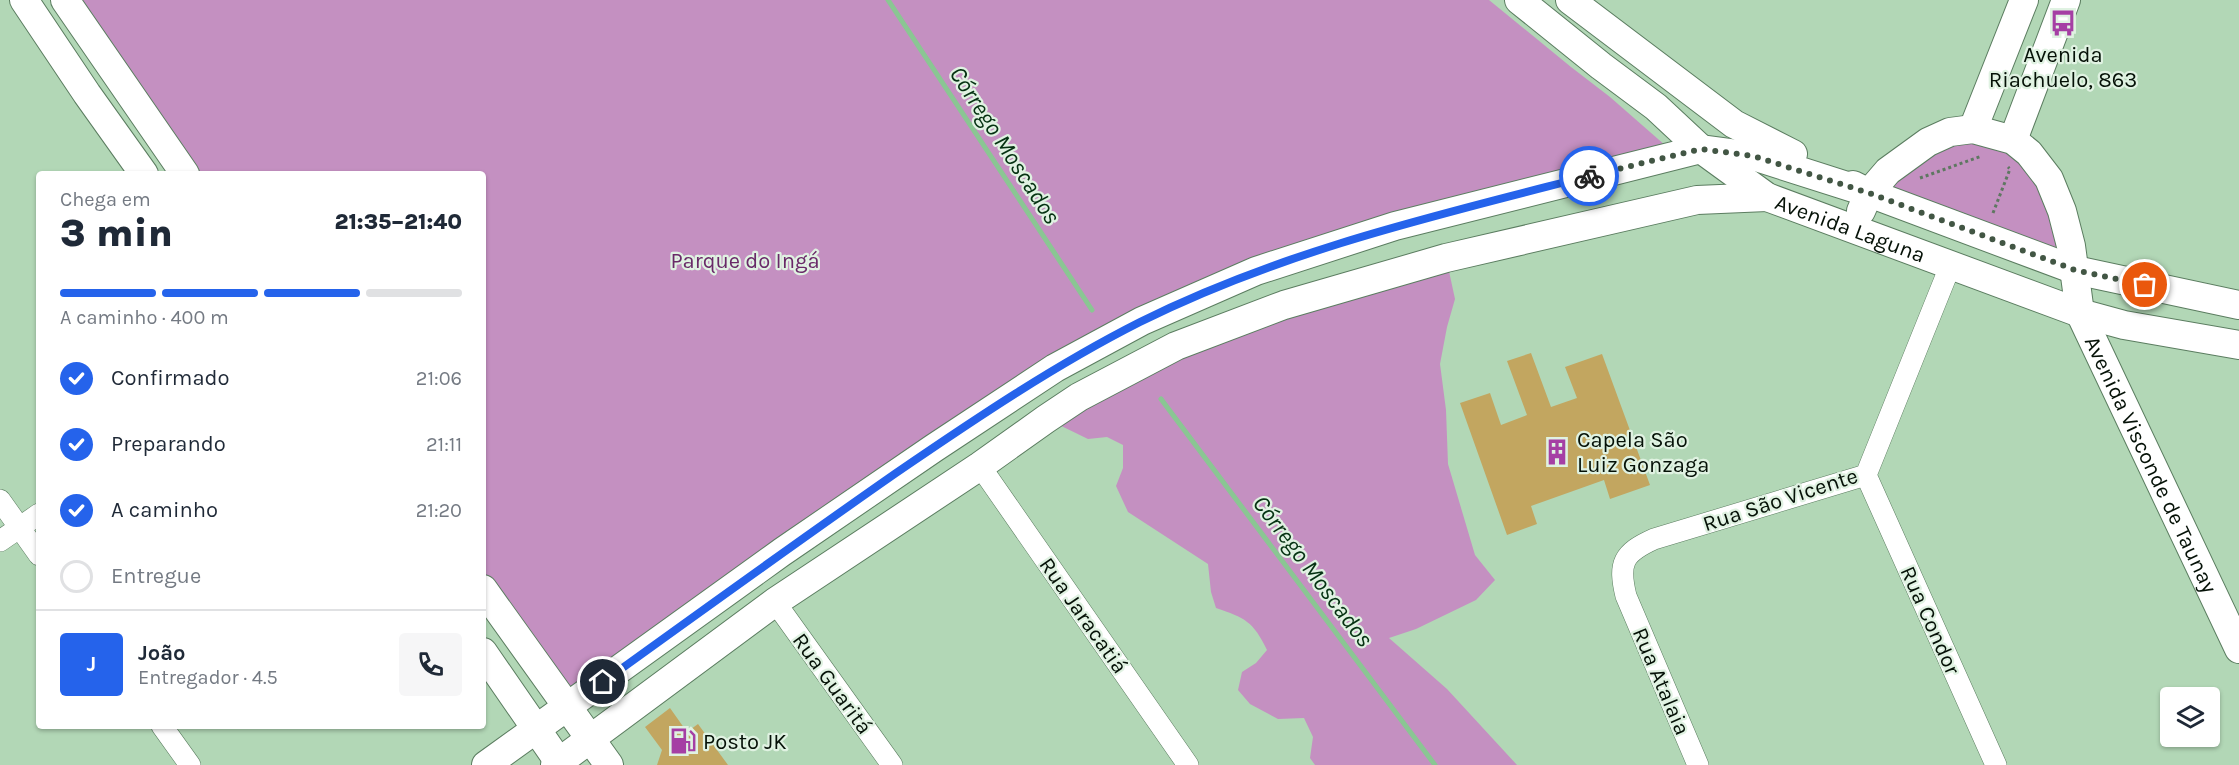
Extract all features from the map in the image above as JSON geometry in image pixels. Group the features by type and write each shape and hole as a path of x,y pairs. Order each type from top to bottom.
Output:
{"main road":[{"path":"24,0 87,94 142,170 161,168 168,171"},
{"path":"65,0 183,171"},
{"name":"Avenida Laguna","path":"1519,0 1656,107 1701,149 1767,197 2080,313 2124,325 2239,345"},
{"name":"Avenida Laguna","path":"1570,0 1734,124 1869,193 2075,270 2239,305"},
{"path":"1973,129 2024,0"},
{"path":"1854,228 1869,193 1888,171 1928,142 1950,132 1973,129 2013,140 2066,0"},
{"path":"87,94 106,105 126,135 134,141 144,143 158,137"},
{"name":"Avenida Visconde de Taunay","path":"2013,140 2029,153 2049,179 2062,211 2071,246 2080,313 2239,649"},
{"path":"486,765 782,552 1055,368 1142,321 1256,271 1395,226 1701,149 1753,156 1869,193"},
{"path":"486,656 558,764 775,602 980,466 1079,397 1176,346 1284,304 1446,258 1697,200 1767,197"},
{"path":"486,593 609,765"}],"street":[{"name":"Rua São Vicente","path":"1626,596 1622,569 1626,558 1636,547 1654,539 1866,475 1951,264"},
{"name":"Rua Jaracatiá","path":"980,466 1188,765"},
{"name":"Rua Condor","path":"1866,475 1996,765"},
{"path":"0,500 36,551"},
{"path":"0,541 36,516"},
{"name":"Rua Atalaia","path":"1626,596 1698,765"},
{"name":"Rua Guaritá","path":"775,602 892,765"},
{"path":"164,729 190,765"}],"green space":[{"name":"Parque do Ingá","path":"71,0 1489,0 1610,97 1666,146 1142,318 568,699 486,584 486,171 192,171"},
{"path":"1950,132 2029,153 2075,270 1869,193"},
{"path":"1447,262 1455,299 1440,364 1446,410 1448,464 1475,555 1495,580 1476,600 1416,629 1389,638 1447,689 1517,765 1315,765 1310,758 1313,737 1304,718 1278,719 1250,704 1238,690 1242,672 1256,663 1267,650 1247,622 1216,608 1211,592 1208,564 1128,512 1116,486 1123,468 1123,445 1107,437 1088,439 1047,419 1178,348"}],"building":[{"name":"Capela São Luiz Gonzaga","path":"1531,353 1551,407 1577,398 1565,367 1602,354 1650,485 1610,499 1604,480 1531,506 1537,524 1507,535 1460,403 1490,393 1501,425 1527,415 1507,361"},
{"name":"Posto JK","path":"670,708 687,732 698,724 728,765 657,765 662,750 645,727"}],"waterway":[{"name":"Córrego Moscados","path":"888,0 1092,310"},
{"name":"Córrego Moscados","path":"1161,399 1435,765"}],"way so far":[{"path":"1589,176 1701,149 1753,156 1869,193 2075,270 2145,285"}],"place":[{"name":"Avenida Riachuelo, 863","path":"2063,23"},
{"name":"Capela São Luiz Gonzaga","path":"1557,452"},
{"name":"Posto JK","path":"683,741"}],"route":[{"path":"603,682 782,552 934,448 1055,368 1142,321 1256,271 1375,232 1589,176"}]}
